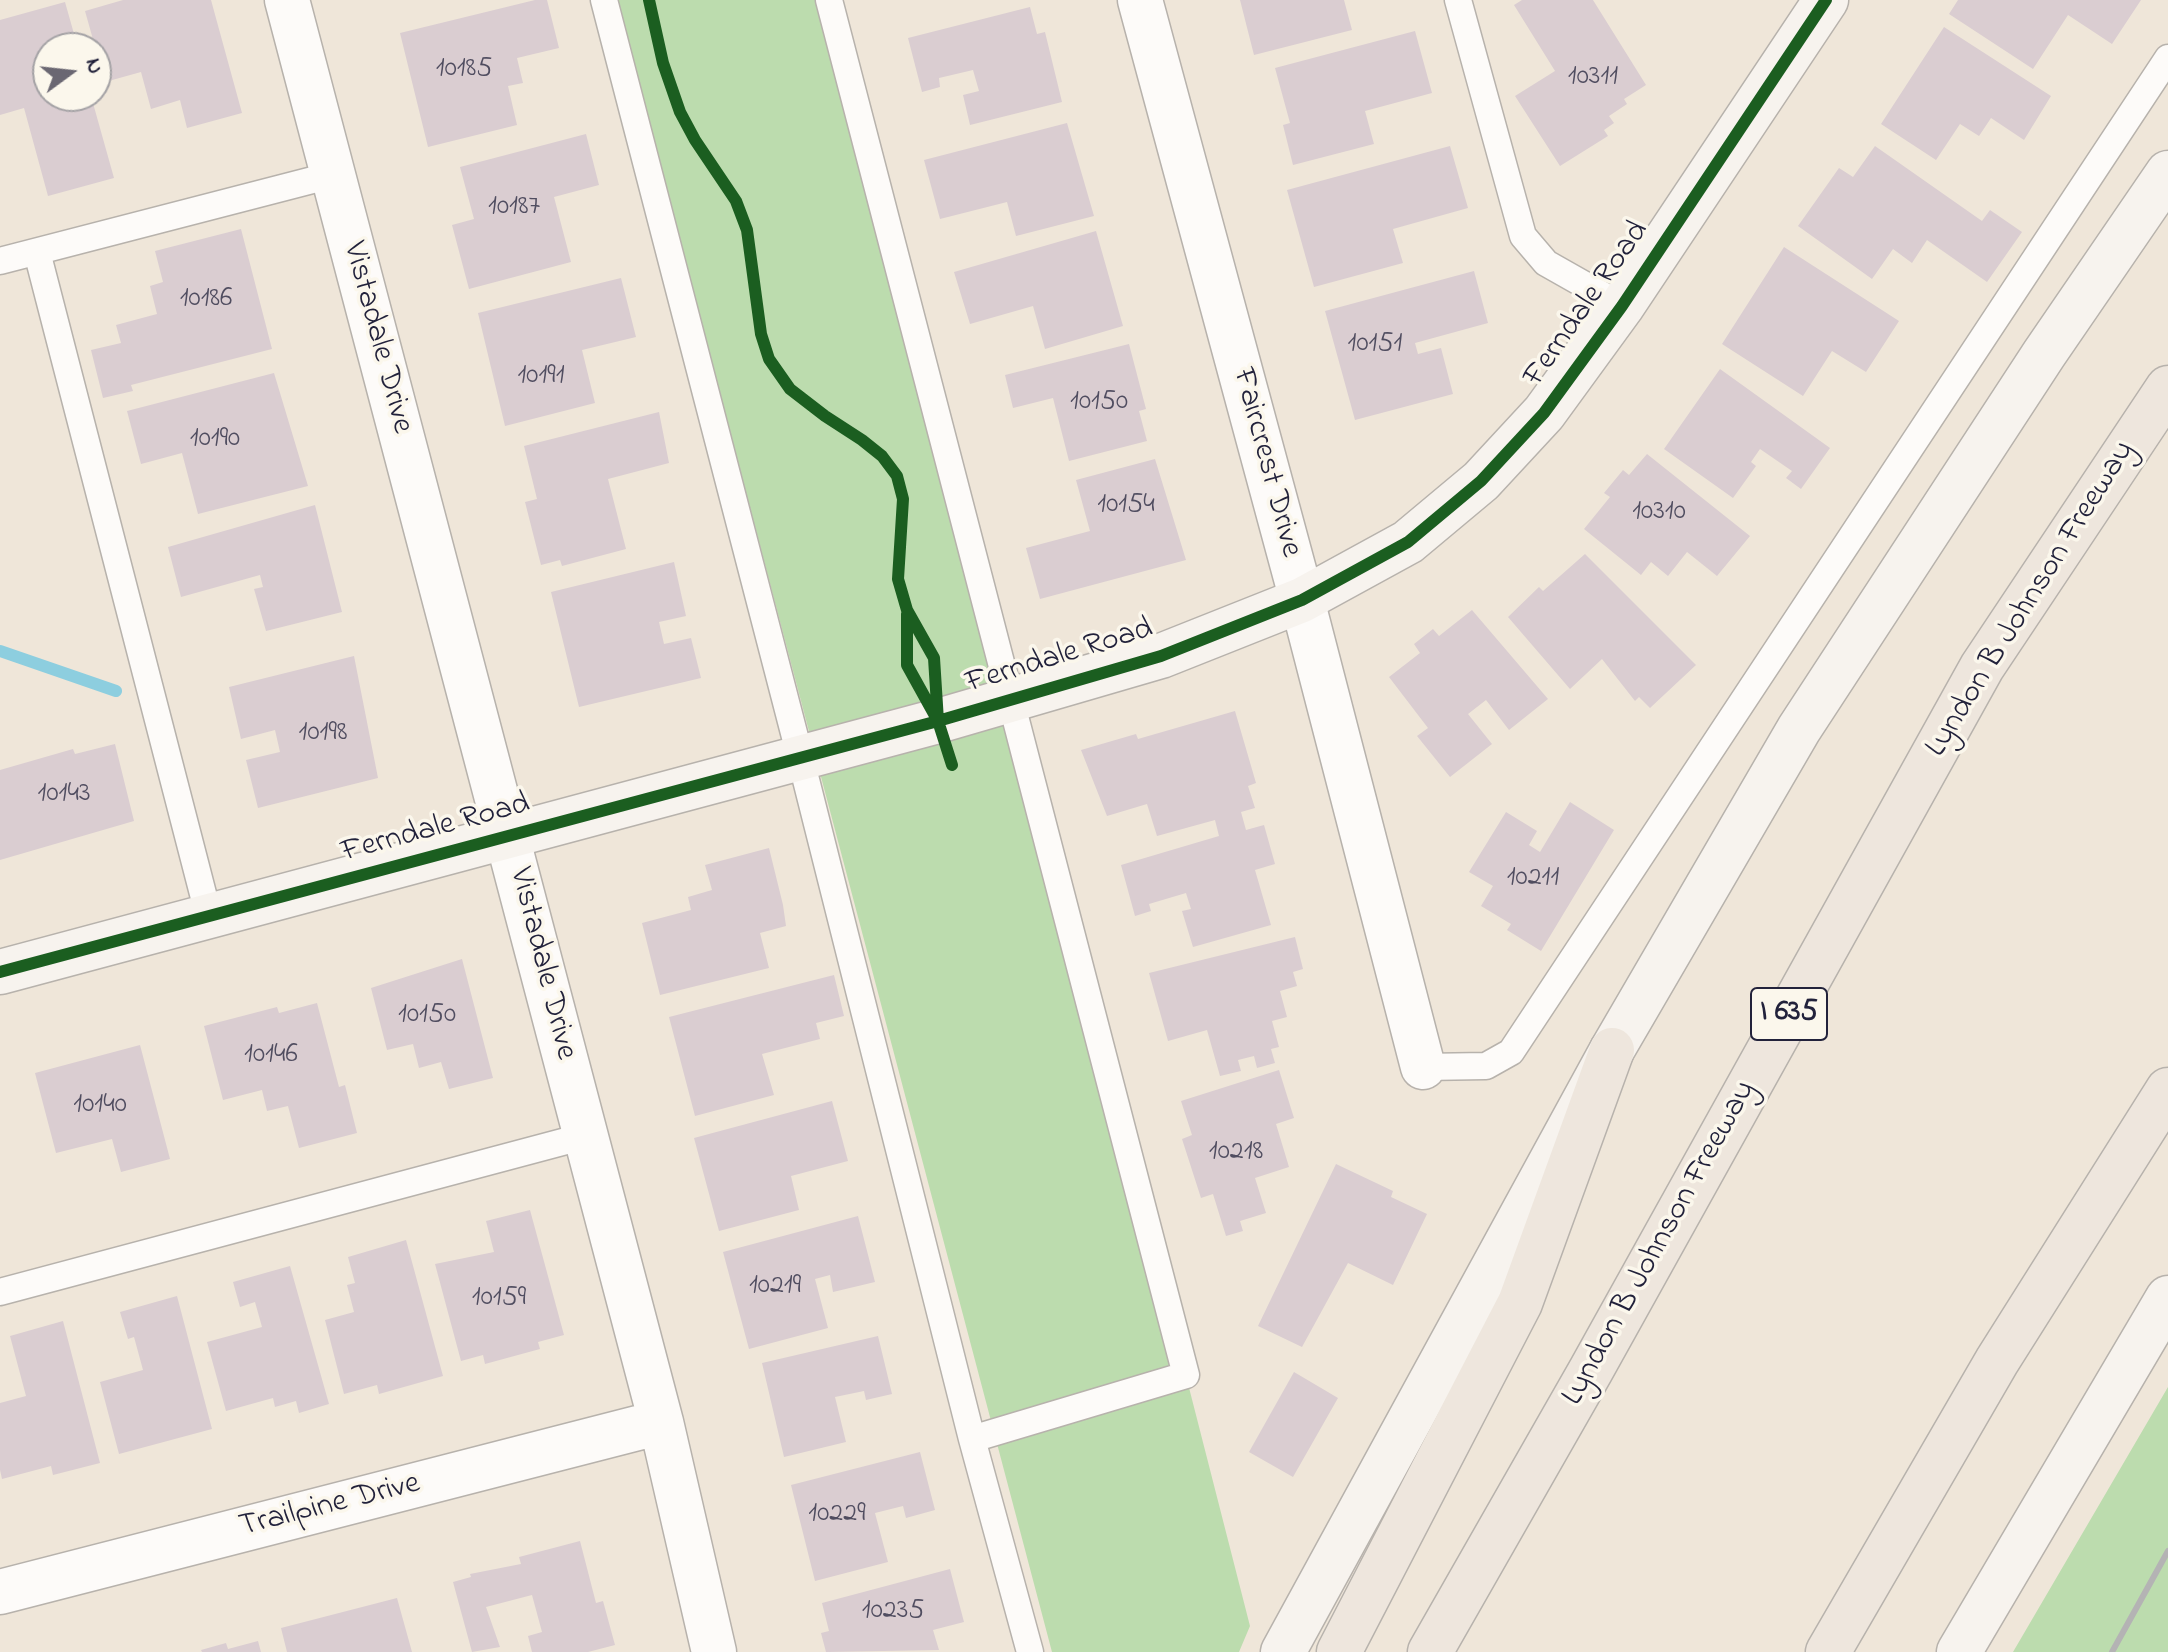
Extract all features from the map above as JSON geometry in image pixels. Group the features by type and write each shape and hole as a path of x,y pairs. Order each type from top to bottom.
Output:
{"highway":[{"name":"Lyndon B Johnson Freeway","path":"1430,1652 1591,1370 1982,667 2168,388"},
{"path":"1339,1652 1520,1303 1612,1050"},
{"path":"1828,1652 1997,1361 2168,1090"}],"street":[{"name":"Vistadale Drive","path":"287,0 661,1422 714,1652"},
{"name":"Faircrest Drive","path":"1140,0 1302,600 1423,1067"},
{"name":"Ferndale Road","path":"0,972 801,760 1161,656 1302,600 1408,542 1481,481 1544,413 1622,306 1826,0"},
{"path":"1283,1652 1612,1050 1799,729 2044,354 2168,173"},
{"path":"1959,1652 2168,1298"},
{"name":"Trailpine Drive","path":"0,1592 661,1422"}],"lane":[{"path":"604,0 801,760 972,1439 1030,1652"},
{"path":"829,0 1186,1375 972,1439"},
{"path":"1458,0 1523,236 1546,263 1622,306"},
{"path":"1423,1067 1486,1066 1511,1052 2168,58"},
{"path":"0,261 332,175"},
{"path":"37,252 209,917"},
{"path":"0,1292 585,1136"}],"green space":[{"path":"616,0 834,0 1250,1626 1239,1652 1052,1652"},
{"path":"2168,1387 2168,1652 2013,1652"}],"building":[{"path":"123,0 211,0 242,113 187,128 180,100 151,109 141,72 112,80 112,32 91,32 85,11"},
{"path":"535,0 547,0 559,48 517,58 523,83 508,86 517,125 428,147 400,33"},
{"path":"1240,0 1344,0 1352,30 1254,55"},
{"path":"1522,0 1593,0 1646,85 1624,99 1627,104 1609,116 1614,123 1604,130 1608,136 1560,166 1515,96 1555,71 1514,5"},
{"path":"1958,0 2141,0 2112,44 2068,15 2033,69 1949,14"},
{"path":"65,2 73,32 32,32 32,112 95,112 114,178 48,196 24,108 0,115 0,20"},
{"path":"1030,7 1037,34 1045,32 1062,102 970,125 963,95 979,91 973,70 939,78 940,87 922,92 908,38"},
{"path":"1944,27 2051,96 2024,140 1991,118 1979,136 1960,124 1936,160 1881,124"},
{"path":"1415,31 1432,93 1365,111 1374,144 1293,165 1283,125 1290,123 1275,68"},
{"path":"1067,123 1094,216 1016,236 1007,202 940,219 924,160"},
{"path":"586,134 599,185 554,197 571,262 469,289 452,225 474,219 460,167"},
{"path":"1450,146 1468,208 1393,229 1403,263 1314,287 1287,190"},
{"path":"1875,146 1982,221 1990,210 2022,232 1987,282 1927,240 1912,263 1893,249 1872,279 1798,226 1839,168 1853,177"},
{"path":"241,229 272,349 131,385 133,391 103,398 91,350 121,343 116,325 157,314 150,286 163,282 155,251"},
{"path":"1096,231 1123,326 1045,349 1033,306 970,324 954,272"},
{"path":"1784,247 1899,321 1866,372 1832,351 1803,396 1722,344"},
{"path":"1474,271 1488,323 1415,343 1418,354 1441,348 1453,394 1355,420 1325,311"},
{"path":"621,278 636,337 582,350 595,403 505,426 478,313"},
{"path":"1129,344 1146,409 1139,411 1147,441 1069,461 1053,398 1013,408 1005,375"},
{"path":"1720,369 1830,448 1801,489 1786,478 1792,471 1760,449 1751,462 1756,466 1733,498 1664,449"},
{"path":"274,373 308,486 198,514 182,453 141,464 127,411"},
{"path":"659,412 669,463 608,479 626,549 562,566 560,560 541,565 525,502 537,499 524,446"},
{"path":"1647,454 1750,536 1717,576 1687,552 1668,576 1651,562 1641,575 1584,529 1610,497 1604,493 1623,470 1629,475"},
{"path":"1155,459 1186,560 1040,599 1026,548 1090,531 1076,480"},
{"path":"315,505 342,612 266,631 254,589 263,587 260,575 181,597 168,547"},
{"path":"1585,554 1696,665 1650,708 1639,697 1635,701 1602,659 1570,689 1508,617 1539,587 1543,591"},
{"path":"674,562 686,616 659,622 664,644 691,638 701,678 579,707 551,592"},
{"path":"1472,610 1548,699 1509,730 1486,700 1468,714 1492,744 1450,777 1417,736 1428,728 1389,677 1420,653 1414,644 1433,629 1439,636"},
{"path":"354,656 378,778 258,808 246,760 280,752 275,730 241,739 229,687"},
{"path":"1235,711 1256,783 1248,786 1255,808 1241,812 1246,830 1264,825 1275,864 1255,870 1271,925 1193,947 1182,911 1191,909 1186,893 1149,904 1151,911 1135,916 1121,865 1219,836 1215,820 1157,836 1147,804 1107,816 1081,750 1136,734 1138,739"},
{"path":"115,744 134,821 0,860 0,770 73,749 75,754"},
{"path":"1570,802 1614,830 1541,951 1507,930 1511,924 1481,906 1493,886 1469,872 1506,812 1537,831 1529,845 1540,852"},
{"path":"769,848 786,926 760,933 769,968 660,995 642,923 691,910 688,897 712,890 705,865"},
{"path":"1295,937 1303,969 1293,972 1297,986 1280,991 1287,1017 1272,1021 1279,1047 1271,1049 1275,1063 1257,1068 1254,1056 1238,1060 1241,1071 1220,1076 1207,1030 1168,1041 1149,973"},
{"path":"462,959 493,1078 449,1089 441,1062 419,1068 413,1044 387,1050 371,988"},
{"path":"834,975 844,1016 816,1023 820,1039 762,1054 774,1095 695,1116 669,1017"},
{"path":"317,1003 339,1087 345,1085 357,1133 299,1148 288,1106 267,1111 262,1090 223,1100 204,1026 277,1007 279,1013"},
{"path":"140,1045 170,1159 121,1172 112,1139 56,1153 35,1073"},
{"path":"1279,1070 1294,1118 1276,1124 1289,1167 1255,1178 1266,1213 1240,1221 1243,1231 1226,1236 1213,1194 1201,1198 1182,1139 1192,1135 1181,1101"},
{"path":"832,1101 848,1161 791,1176 799,1210 719,1231 694,1138"},
{"path":"1336,1164 1393,1191 1391,1197 1427,1214 1393,1285 1348,1263 1302,1347 1258,1326"},
{"path":"530,1210 564,1335 538,1342 540,1349 485,1364 483,1355 461,1361 435,1264 494,1252 486,1221"},
{"path":"858,1216 875,1282 833,1292 830,1275 815,1279 828,1328 749,1349 723,1252"},
{"path":"406,1240 443,1376 379,1394 377,1385 344,1394 325,1320 354,1312 347,1285 355,1283 348,1257"},
{"path":"290,1266 329,1404 299,1413 296,1401 275,1407 273,1398 226,1411 207,1342 262,1327 255,1302 240,1307 233,1282"},
{"path":"177,1296 212,1429 119,1454 100,1382 143,1370 134,1337 128,1339 120,1312"},
{"path":"63,1321 100,1463 53,1475 51,1466 2,1479 0,1403 26,1396 10,1336"},
{"path":"878,1336 892,1394 866,1400 864,1391 835,1397 846,1442 784,1457 762,1363"},
{"path":"1294,1372 1338,1398 1293,1477 1249,1452"},
{"path":"920,1452 935,1510 906,1518 903,1506 875,1513 888,1562 815,1581 791,1485"},
{"path":"580,1541 596,1603 603,1601 615,1645 588,1652 532,1652 528,1636 542,1632 532,1595 486,1607 500,1647 472,1652 453,1582 471,1577 470,1574 521,1564 519,1557"},
{"path":"950,1569 964,1622 933,1630 939,1650 826,1652 821,1633 829,1631 822,1603"},
{"path":"397,1598 412,1652 287,1652 281,1628"},
{"path":"258,1641 261,1652 201,1650 226,1643 228,1649"}],"waterway":[{"path":"0,651 116,691"}],"railway":[{"path":"2112,1652 2168,1551"}],"cycle path":[{"path":"649,0 663,63 680,112 736,201 747,230 761,334 769,359 790,389 882,456 897,476 903,499 898,579 907,610 934,658 938,721"},
{"path":"0,972 938,721 1161,656 1302,600 1408,542 1481,481 1544,413 1622,306 1826,0"},
{"path":"907,614 907,665 938,721 952,765"}]}
